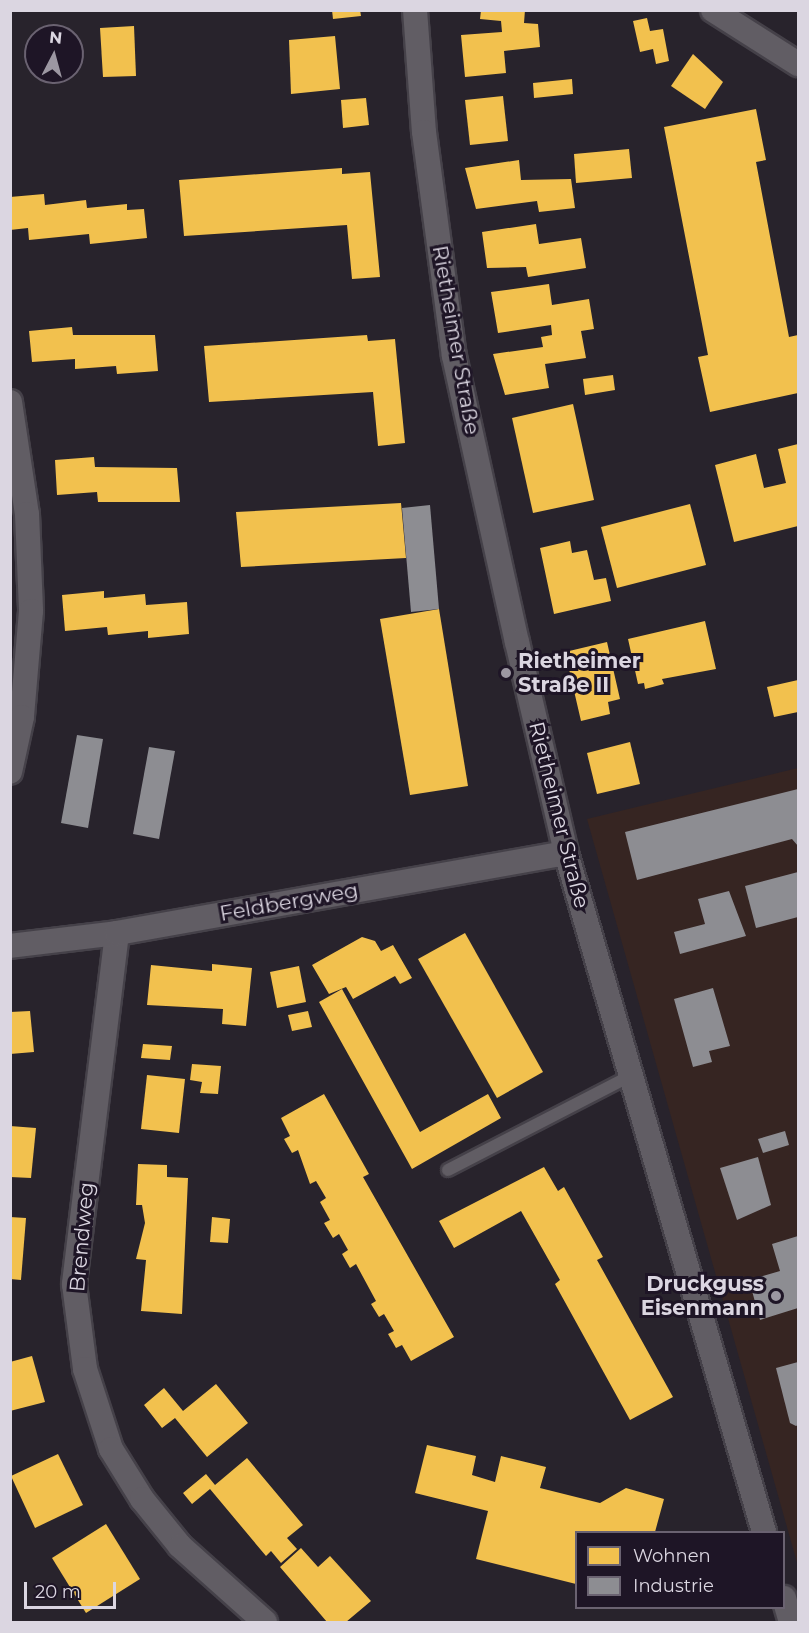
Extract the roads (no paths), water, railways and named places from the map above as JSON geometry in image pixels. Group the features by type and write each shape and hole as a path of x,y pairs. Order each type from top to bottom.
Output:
{"street":[{"name":"Rietheimer Straße","path":"416,10 424,132 454,356 566,853 763,1531"},
{"path":"713,10 798,64"},
{"path":"10,402 27,514 31,611 22,717 10,772"},
{"name":"Feldbergweg","path":"10,946 117,933 566,853"},
{"name":"Brendweg","path":"117,933 74,1284 85,1369 111,1449 142,1499 180,1546 265,1623"},
{"path":"785,1604 791,1623"}],"lane":[{"path":"448,1170 630,1076"}],"place":[{"name":"Rietheimer Straße II","path":"506,673"},
{"name":"Druckguss Eisenmann","path":"776,1296"}]}
